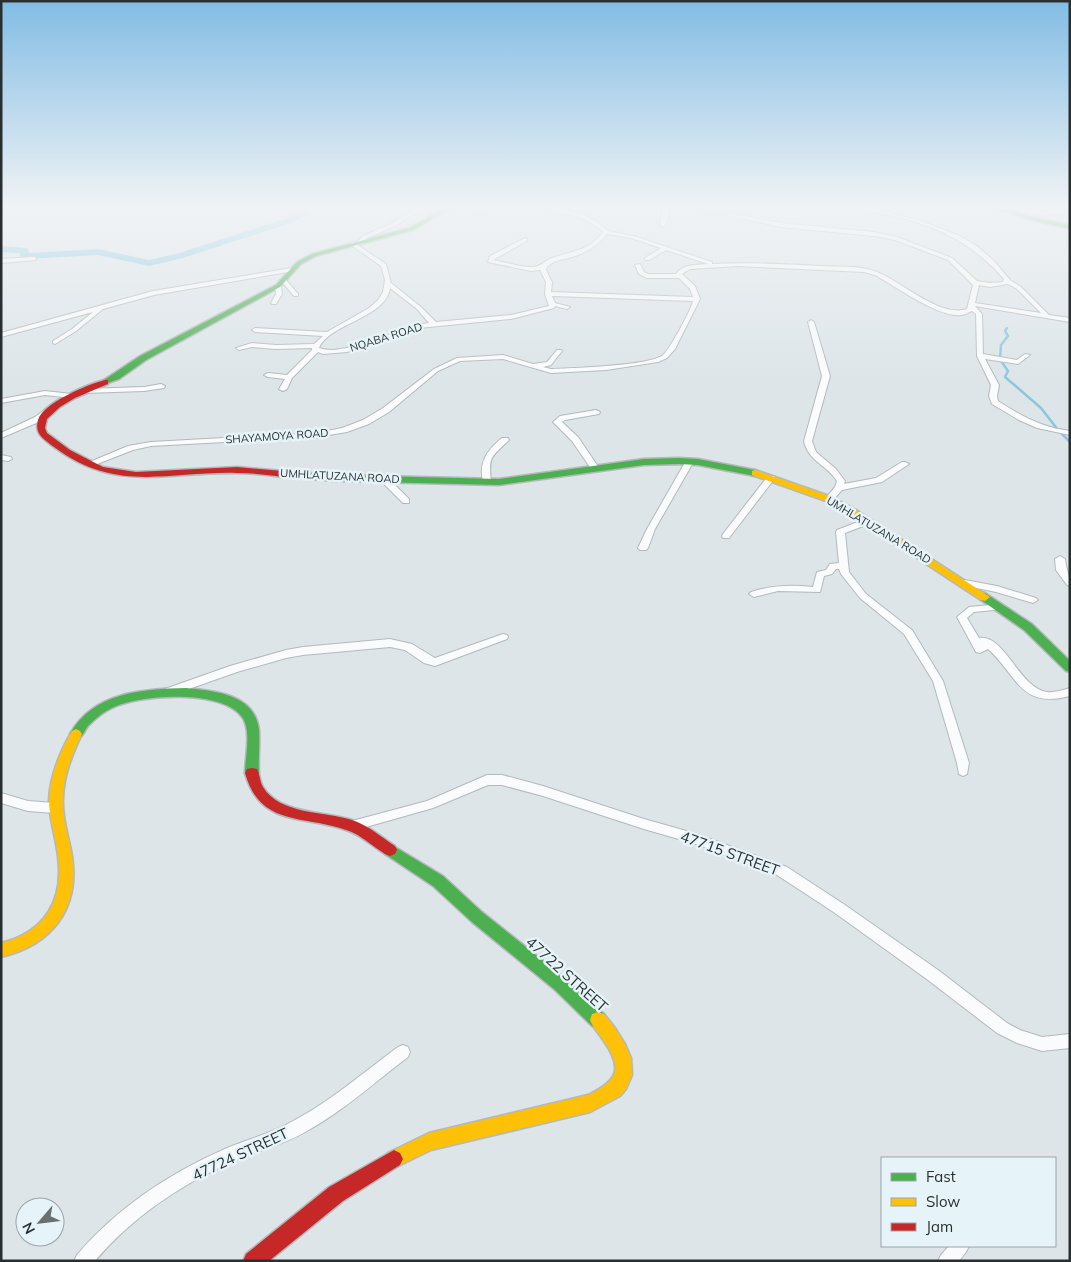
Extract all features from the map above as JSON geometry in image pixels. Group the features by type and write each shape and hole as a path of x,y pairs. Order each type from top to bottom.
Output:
{"street":[{"path":"1,436 38,419 72,396 116,377 143,358 281,284 297,265"},
{"path":"384,265 389,284 433,323"},
{"path":"510,265 531,269 543,268 546,265"},
{"path":"548,294 697,298 694,288 680,276 643,275 638,265"},
{"path":"680,276 679,272 687,268 709,265"},
{"path":"757,265 865,270 891,280 943,311 962,314 970,310 976,283"},
{"path":"956,265 976,283 997,284 1006,281"},
{"path":"993,265 1004,276 1006,281 1019,288 1046,315"},
{"path":"543,268 549,282 548,294 552,304 567,308"},
{"path":"1,335 153,293 292,270"},
{"path":"281,284 296,296"},
{"path":"274,303 279,294 281,284"},
{"name":"NQABA ROAD","path":"389,284 388,291 379,303 328,334 316,348 327,352 351,349 405,330 433,323 511,317 547,309 552,307 552,304"},
{"name":"SHAYAMOYA ROAD","path":"89,464 131,448 151,444 335,432 351,428 376,416 433,371 459,359 502,357 545,370 640,365 656,361 669,354 679,338 697,298"},
{"path":"971,305 1070,320"},
{"path":"971,305 979,314 980,356 995,385 993,396 995,402 1029,424 1070,433"},
{"path":"55,342 79,327 103,307"},
{"path":"811,322 826,376 808,446 815,456 841,481 839,488 829,499"},
{"path":"255,330 328,334"},
{"path":"239,348 252,345 316,348"},
{"path":"283,390 289,377 316,348"},
{"path":"528,365 548,364 559,351"},
{"path":"980,356 1018,362 1026,355"},
{"path":"268,375 289,377"},
{"path":"84,391 144,389 161,386"},
{"path":"1,401 45,393 72,396"},
{"name":"UMHLATUZANA ROAD","path":"50,410 41,424 43,434 67,452 89,464 111,472 136,476 237,470 318,477 487,482 523,480 595,468 661,461 715,464 771,478 829,499 868,521 1001,607 1028,627 1070,668"},
{"path":"595,468 575,439 557,422 559,419 596,412"},
{"path":"1,426 15,430"},
{"path":"487,482 486,459 490,452 505,440"},
{"path":"643,548 651,529 690,462"},
{"path":"839,488 879,480 905,464"},
{"path":"726,536 771,478"},
{"path":"384,479 406,501"},
{"path":"868,521 840,532 844,572 863,596 908,632 938,681 963,764 963,771"},
{"path":"1060,560 1061,570 1070,582"},
{"path":"754,594 771,588 787,586 796,590 817,590 820,574 829,572 834,566 844,566"},
{"path":"965,583 997,588 1033,600"},
{"path":"1001,607 972,609 962,617 980,649 986,646 982,641 990,643 1017,678 1040,695 1049,696 1070,692"},
{"path":"159,694 286,654 390,643 408,647 428,660 436,662 503,638"},
{"name":"47722 STREET","path":"1,950 26,943 42,932 52,920 59,906 65,888 67,873 56,808 60,772 74,734 84,722 119,700 136,695 222,696 243,707 251,725 251,778 255,790 260,796 278,808 352,826 432,877 475,916 568,991 606,1029 619,1048 624,1062 623,1079 618,1089 610,1094 590,1103 429,1142 406,1152 376,1167 338,1192 253,1261"},
{"name":"47715 STREET","path":"352,826 429,805 487,780 502,780 543,791 697,839 782,871 910,958 1002,1028 1016,1036 1042,1044 1070,1041"},
{"path":"1,798 28,806 56,808"},
{"name":"47724 STREET","path":"83,1261 108,1232 161,1192 223,1158 300,1126 403,1052"},
{"path":"947,1261 959,1247"}],"waterway":[{"path":"1000,359 1001,345 1008,336 1005,331 1007,328"},
{"path":"1001,361 1008,371 1005,377 1041,408 1058,430"},
{"path":"1062,434 1070,442"}],"traffic: fast":[{"path":"105,382 116,377 143,358 278,286 297,265"},
{"path":"283,474 336,478 499,482 644,462 679,461 698,462 755,473"},
{"path":"985,597 1028,627 1070,668"},
{"path":"76,734 87,719 97,711 113,702 126,698 164,693 186,693 226,699 240,706 249,716 253,730 252,773"},
{"path":"390,850 438,881 477,917 560,984 598,1020"}],"traffic: slow":[{"path":"755,473 829,499 853,512 985,597"},
{"path":"1,950 30,940 41,932 59,909 64,895 66,865 56,799 58,779 76,734"},
{"path":"394,1159 429,1142 590,1103 610,1092 620,1083 624,1067 619,1050 609,1033 598,1020"}],"traffic: jam":[{"path":"105,382 72,396 57,405 43,418 41,428 43,434 67,452 101,469 136,475 237,470 283,474"},
{"path":"252,773 256,788 265,799 277,807 306,816 350,825 366,833 390,850"},
{"path":"253,1261 336,1194 394,1159"}]}
